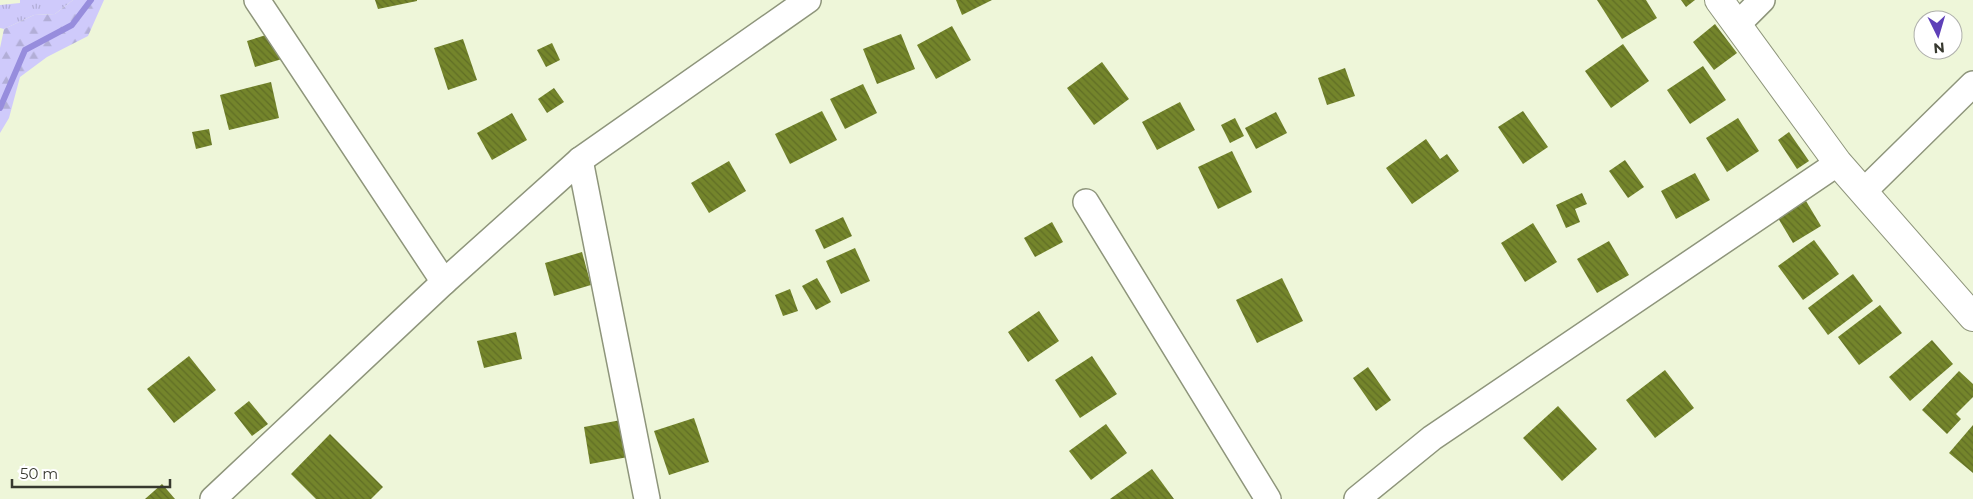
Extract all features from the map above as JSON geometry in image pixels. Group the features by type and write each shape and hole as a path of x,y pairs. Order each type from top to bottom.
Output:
{"main road":[{"path":"1719,0 1838,163 1973,317"}],"street":[{"path":"257,0 444,282"},
{"path":"213,499 444,282 580,160 808,0"},
{"path":"1738,24 1762,0"},
{"path":"1863,192 1973,84"},
{"path":"580,160 647,499"},
{"path":"1357,499 1432,438 1838,163"},
{"path":"1086,202 1268,499"}],"green space":[{"path":"20,0 73,0 55,14 34,15 4,29 0,28 0,5 20,3"},
{"path":"73,0 104,0 88,36 47,57 20,77 9,118 0,133 0,48 4,29 34,15 55,14"}],"building":[{"path":"375,0 417,0 417,1 378,9"},
{"path":"956,0 992,0 962,15"},
{"path":"1597,0 1646,0 1657,18 1622,39"},
{"path":"1681,0 1695,0 1686,7"},
{"path":"1715,24 1737,53 1714,70 1693,42"},
{"path":"952,26 971,60 936,79 917,45"},
{"path":"901,34 915,69 877,84 863,49"},
{"path":"266,35 282,59 255,67 247,41"},
{"path":"463,39 477,80 448,90 434,48"},
{"path":"552,43 560,60 546,67 537,50"},
{"path":"1623,44 1649,81 1611,108 1585,71"},
{"path":"1102,62 1129,99 1094,125 1067,88"},
{"path":"1703,66 1726,100 1690,124 1667,90"},
{"path":"1345,68 1355,96 1327,105 1318,78"},
{"path":"271,82 279,118 229,130 220,95"},
{"path":"863,84 877,113 845,129 830,99"},
{"path":"554,88 564,102 547,113 538,99"},
{"path":"1180,102 1195,130 1157,150 1142,122"},
{"path":"822,111 837,140 790,164 775,134"},
{"path":"1523,111 1548,147 1523,164 1498,127"},
{"path":"1276,112 1287,133 1256,149 1245,128"},
{"path":"512,113 527,140 492,160 477,133"},
{"path":"1235,118 1244,136 1230,143 1221,125"},
{"path":"1738,118 1759,151 1727,172 1706,138"},
{"path":"209,129 212,145 196,149 192,132"},
{"path":"1789,132 1809,161 1797,169 1778,140"},
{"path":"1426,139 1440,159 1447,154 1459,171 1412,204 1386,168"},
{"path":"1232,151 1252,192 1218,209 1198,167"},
{"path":"1625,160 1644,187 1628,198 1609,171"},
{"path":"729,161 746,191 709,213 691,183"},
{"path":"1695,173 1710,200 1676,219 1661,191"},
{"path":"1582,193 1587,204 1575,209 1580,222 1566,228 1556,205"},
{"path":"1806,201 1821,226 1793,243 1778,218"},
{"path":"843,217 852,236 824,249 815,230"},
{"path":"1052,222 1063,242 1035,257 1024,238"},
{"path":"1533,223 1557,262 1525,282 1501,243"},
{"path":"1814,240 1839,274 1803,300 1778,266"},
{"path":"1609,241 1629,275 1597,293 1577,259"},
{"path":"855,248 870,281 841,294 826,261"},
{"path":"582,252 591,285 554,296 545,263"},
{"path":"1853,274 1873,301 1828,335 1808,308"},
{"path":"817,278 831,302 816,310 802,286"},
{"path":"1282,278 1303,321 1257,343 1236,300"},
{"path":"790,289 798,311 783,316 775,295"},
{"path":"1880,305 1902,333 1859,365 1838,337"},
{"path":"1039,311 1059,341 1028,362 1008,332"},
{"path":"516,332 522,359 484,368 477,341"},
{"path":"1932,340 1953,364 1910,401 1889,377"},
{"path":"189,356 216,390 174,423 147,389"},
{"path":"1092,356 1117,394 1080,418 1055,380"},
{"path":"1368,367 1391,400 1376,411 1353,378"},
{"path":"1665,370 1694,408 1655,438 1626,400"},
{"path":"1959,371 1973,384 1973,397 1956,414 1961,419 1947,434 1922,410"},
{"path":"249,401 268,424 252,436 234,413"},
{"path":"1558,406 1597,449 1562,481 1523,438"},
{"path":"694,418 709,462 669,475 654,431"},
{"path":"621,420 628,457 590,464 584,427"},
{"path":"1106,424 1127,453 1091,480 1069,451"},
{"path":"1973,425 1973,473 1949,453"},
{"path":"330,434 383,487 371,499 316,499 291,474"},
{"path":"1152,469 1174,499 1110,499"},
{"path":"162,484 175,499 145,499"}],"waterway":[{"path":"0,108 25,50 72,25 91,0"}]}
